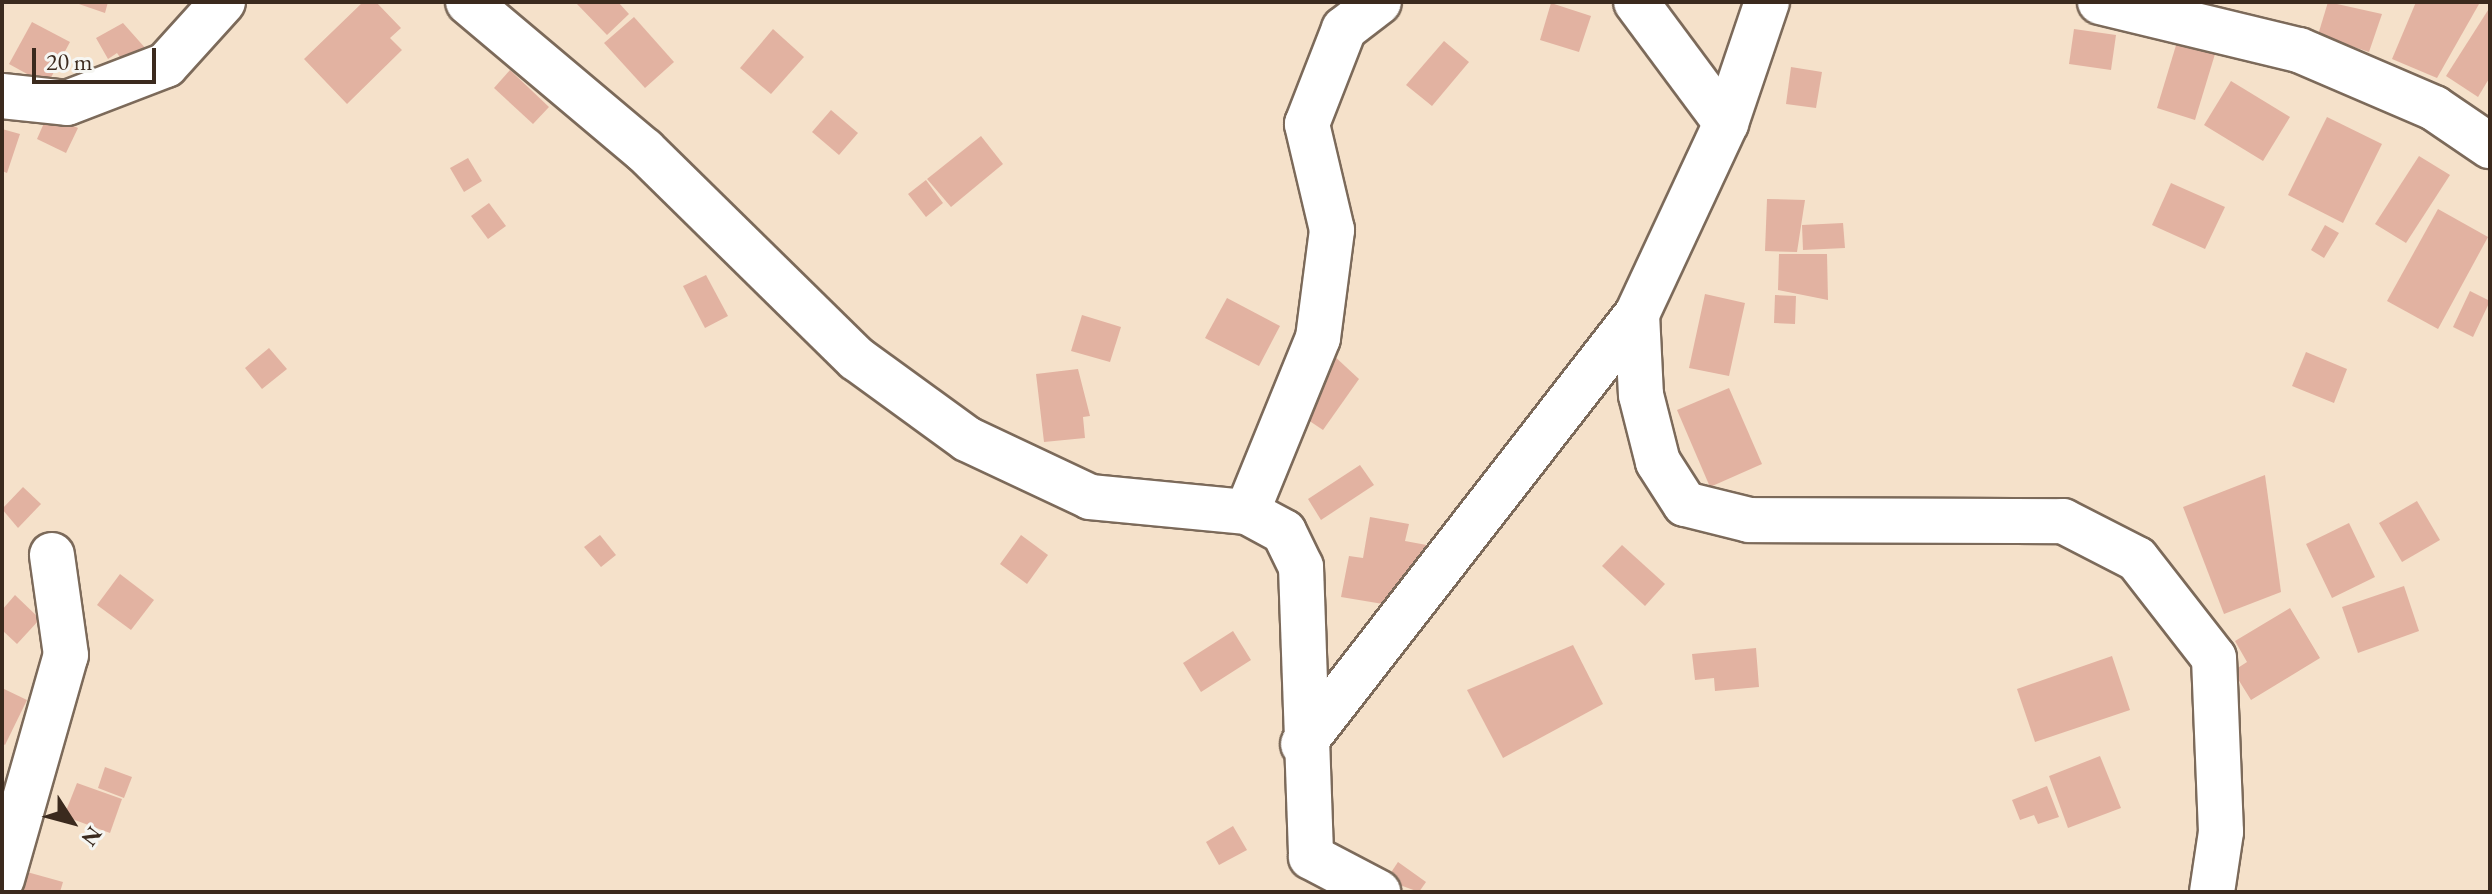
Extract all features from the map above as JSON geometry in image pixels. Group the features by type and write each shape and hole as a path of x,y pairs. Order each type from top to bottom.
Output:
{"street":[{"path":"2,96 67,103 166,65 223,2"},
{"path":"468,2 644,150 857,359 967,439 1090,497 1247,512 1284,532 1301,567 1303,744 1311,857 1378,892"},
{"path":"1247,512 1318,338 1332,230 1307,124 1344,29 1379,2"},
{"path":"1636,2 1726,123"},
{"path":"1303,744 1637,314 1726,123 1767,2"},
{"path":"2100,2 2299,50 2434,108 2490,146"},
{"path":"1637,314 1641,395 1658,462 1685,504 1749,520 2063,521 2137,559 2214,658 2221,832 2212,892"},
{"path":"2,879 66,655 52,555"}],"building":[{"path":"73,2 108,2 105,13"},
{"path":"363,2 376,2 401,28 390,38 402,50 347,104 304,59"},
{"path":"575,2 618,2 629,14 607,35"},
{"path":"2328,2 2382,14 2369,52 2318,35"},
{"path":"2416,2 2479,4 2437,78 2392,59"},
{"path":"1551,3 1591,16 1579,52 1540,40"},
{"path":"2490,7 2490,77 2478,97 2446,76"},
{"path":"634,17 674,62 645,88 604,43"},
{"path":"32,22 70,42 47,85 9,64"},
{"path":"123,23 147,50 124,63 117,53 108,59 96,38"},
{"path":"773,29 804,57 771,94 740,68"},
{"path":"2074,29 2116,35 2111,70 2069,64"},
{"path":"1444,41 1469,62 1432,106 1406,85"},
{"path":"2177,42 2215,54 2195,120 2157,108"},
{"path":"1791,67 1822,72 1816,108 1786,104"},
{"path":"510,70 549,107 533,124 494,88"},
{"path":"2231,81 2290,117 2263,161 2204,125"},
{"path":"831,110 858,133 839,155 812,132"},
{"path":"48,114 78,128 66,153 37,139"},
{"path":"2327,117 2382,144 2343,223 2288,195"},
{"path":"2,129 20,134 7,173 2,171"},
{"path":"981,136 1003,164 951,207 927,179"},
{"path":"2419,156 2450,175 2406,243 2375,224"},
{"path":"468,158 482,181 464,192 450,168"},
{"path":"926,180 943,203 926,217 908,194"},
{"path":"2171,183 2225,207 2205,249 2152,225"},
{"path":"1767,199 1805,200 1797,252 1765,251"},
{"path":"489,203 506,226 488,239 471,216"},
{"path":"2438,209 2488,237 2438,329 2387,301"},
{"path":"1843,223 1845,248 1803,250 1802,225"},
{"path":"2325,225 2339,233 2324,258 2311,250"},
{"path":"1779,254 1827,254 1828,300 1778,290"},
{"path":"706,275 728,316 705,328 683,286"},
{"path":"2470,291 2490,301 2473,337 2453,327"},
{"path":"1705,294 1745,303 1729,376 1689,368"},
{"path":"1775,295 1796,296 1795,324 1774,323"},
{"path":"1227,298 1280,326 1259,366 1205,338"},
{"path":"1082,315 1121,327 1110,362 1071,351"},
{"path":"269,348 287,369 262,389 245,368"},
{"path":"2306,352 2347,369 2334,403 2292,386"},
{"path":"1332,354 1359,379 1323,430 1293,410"},
{"path":"1078,369 1090,416 1083,417 1085,438 1044,442 1036,374"},
{"path":"1729,388 1762,464 1710,487 1677,410"},
{"path":"1360,465 1374,485 1321,520 1308,499"},
{"path":"2265,475 2281,592 2224,614 2183,507"},
{"path":"23,487 41,504 18,528 2,509"},
{"path":"2417,501 2440,540 2402,562 2379,523"},
{"path":"1370,517 1409,524 1405,541 1432,546 1427,577 1407,574 1401,607 1341,597 1349,556 1363,558"},
{"path":"2349,523 2375,577 2332,598 2306,544"},
{"path":"600,535 616,555 601,567 584,547"},
{"path":"1021,535 1048,555 1027,584 1000,564"},
{"path":"1622,545 1665,584 1645,606 1602,566"},
{"path":"120,574 154,600 131,630 97,605"},
{"path":"2404,586 2419,631 2358,653 2342,607"},
{"path":"15,595 40,619 17,644 2,630 2,610"},
{"path":"2290,608 2320,658 2251,700 2233,671 2247,662 2235,641"},
{"path":"1233,631 1251,660 1201,692 1183,663"},
{"path":"1573,645 1603,704 1503,758 1467,690"},
{"path":"1756,648 1759,687 1715,691 1714,678 1695,680 1692,654"},
{"path":"2112,656 2130,710 2035,742 2017,689"},
{"path":"2,688 27,700 5,745 2,743"},
{"path":"2100,756 2121,808 2068,828 2049,776"},
{"path":"105,767 132,777 124,798 98,788"},
{"path":"77,783 122,799 110,833 64,816"},
{"path":"2047,786 2059,817 2038,824 2034,815 2020,820 2012,800"},
{"path":"1233,826 1247,850 1219,865 1206,842"},
{"path":"1398,862 1426,882 1419,892 1386,880"},
{"path":"27,872 63,882 60,892 22,892"}]}
